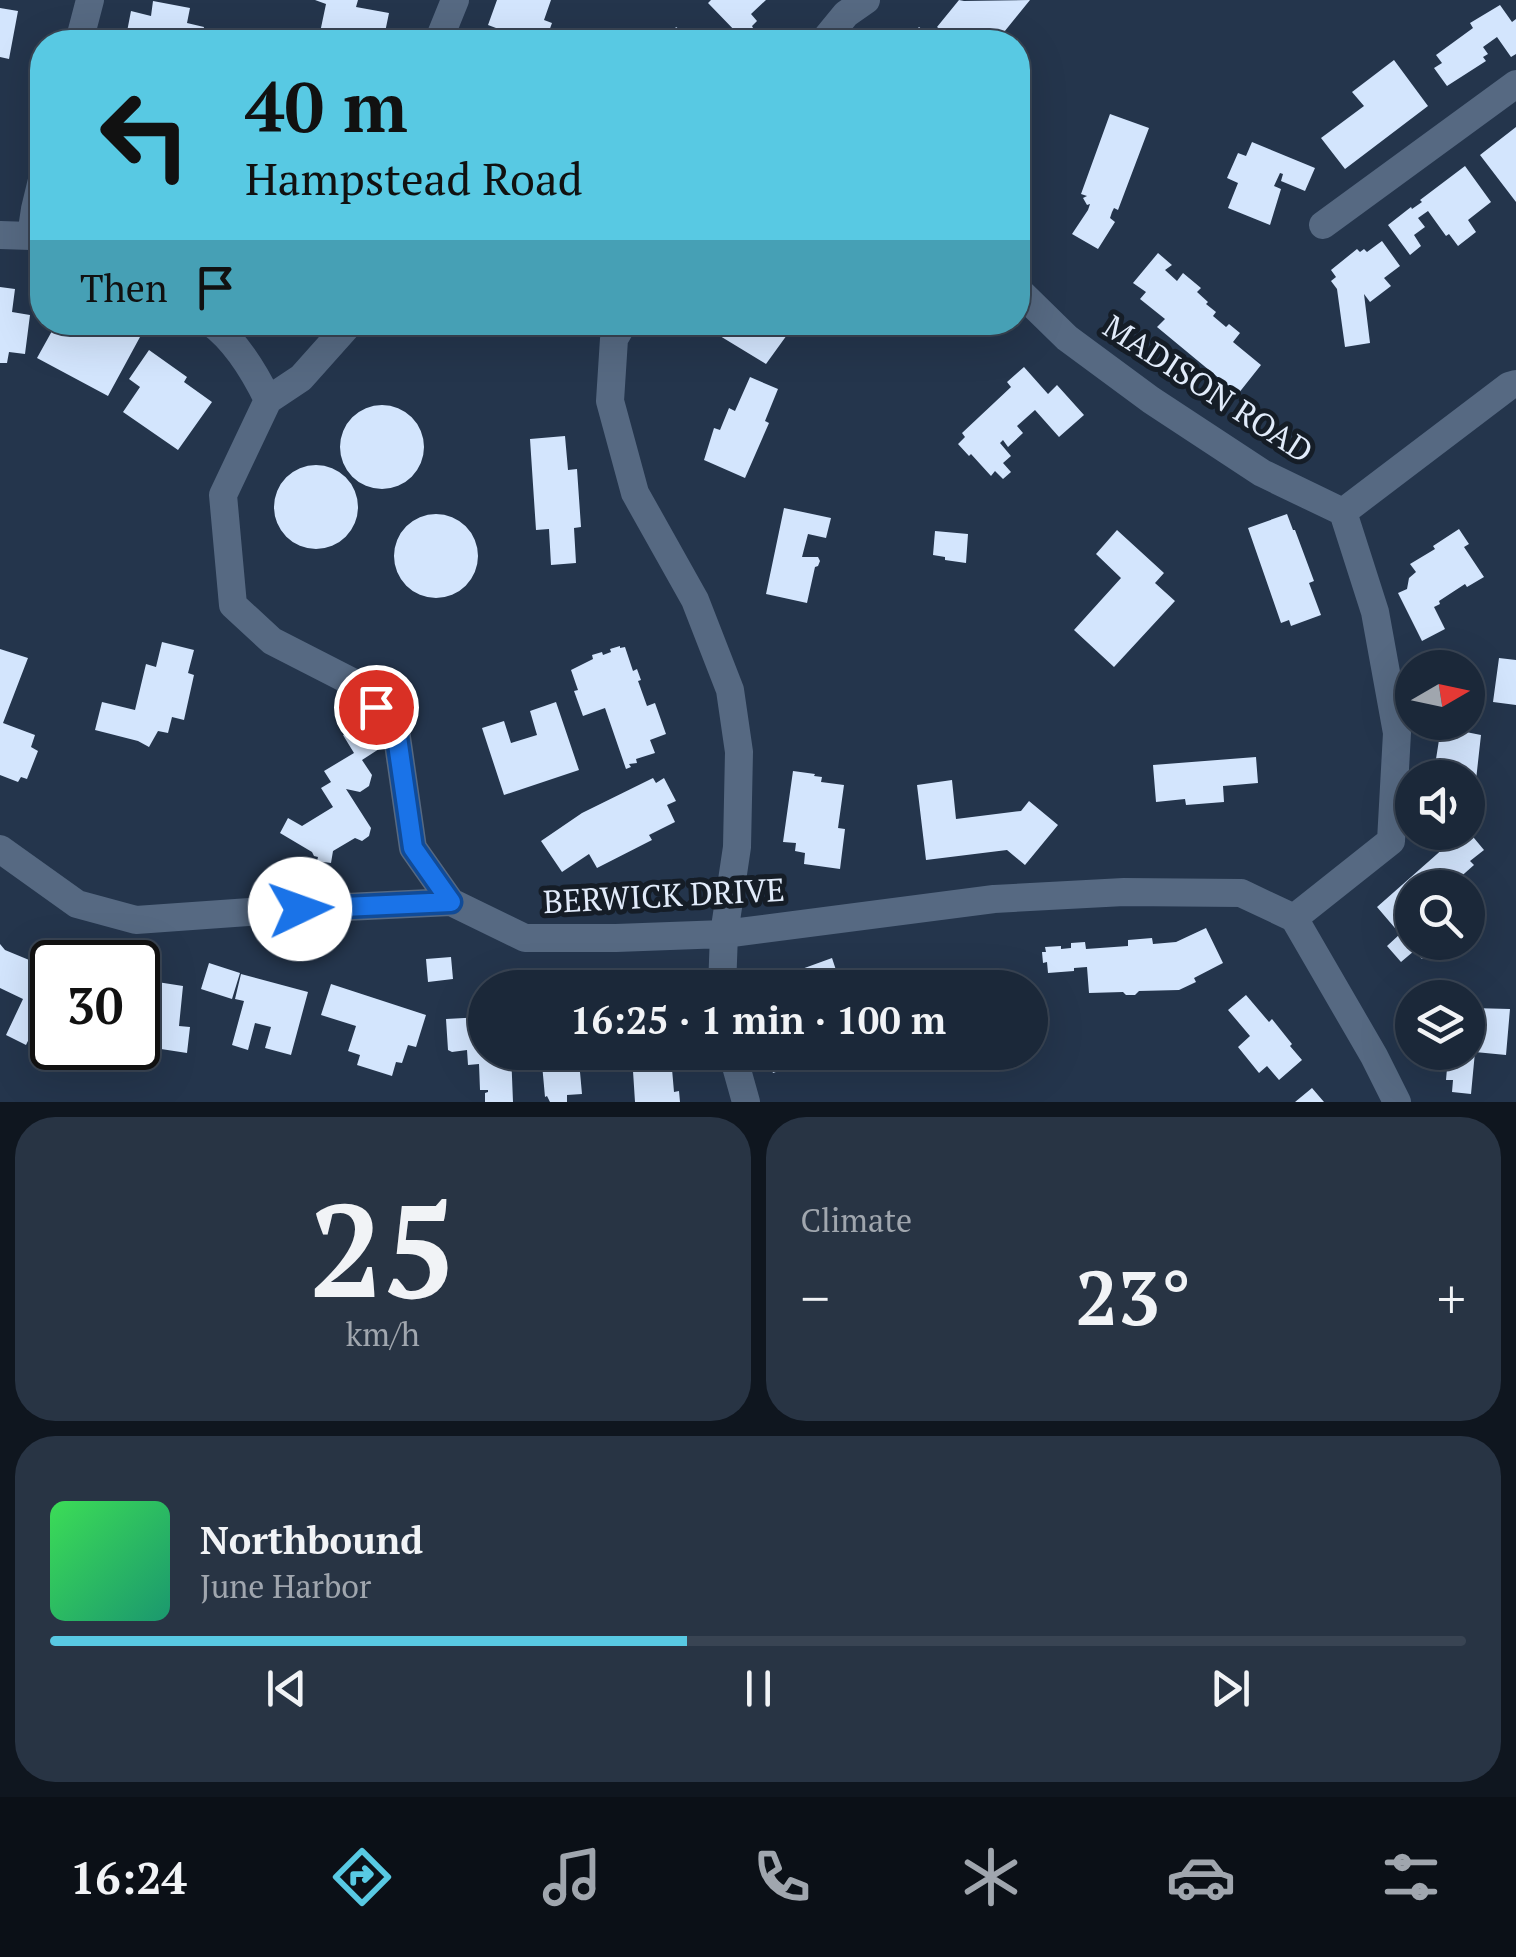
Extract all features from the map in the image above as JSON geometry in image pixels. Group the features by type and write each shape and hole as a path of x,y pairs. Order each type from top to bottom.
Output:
{"street":[{"path":"82,30 90,0"},
{"path":"443,30 455,0"},
{"path":"832,30 866,0"},
{"path":"1323,225 1516,84"},
{"path":"0,235 30,237"},
{"name":"MADISON ROAD","path":"1030,302 1067,338 1151,400 1262,473 1343,512"},
{"path":"227,335 268,400"},
{"path":"339,335 301,378 268,400 224,495 233,605 272,642 356,684 396,730 413,848 451,902"},
{"path":"616,335 610,401 634,493 695,600 730,690 739,752 737,847 723,970"},
{"path":"1398,1102 1294,918 1391,841 1397,734 1375,612 1343,512 1516,384"},
{"name":"BERWICK DRIVE","path":"0,849 77,904 136,920 451,902 525,938 724,934 994,899 1124,892 1241,894 1294,918"},
{"path":"737,1070 746,1102"}],"building":[{"path":"315,0 358,0 356,7 389,13 385,30 321,30 326,4"},
{"path":"497,0 551,0 544,20 552,23 549,30 502,30 488,25"},
{"path":"766,0 751,14 757,21 751,30 734,30 708,3"},
{"path":"959,0 1030,0 1006,30 937,27"},
{"path":"153,1 190,8 187,23 203,30 127,30 131,11 151,16"},
{"path":"1500,5 1512,22 1516,19 1516,54 1511,57 1497,37 1483,47 1488,54 1483,57 1486,61 1447,86 1434,68 1442,63 1436,55 1473,28 1470,23"},
{"path":"0,8 18,11 9,59 0,57"},
{"path":"1394,60 1428,106 1345,169 1321,138 1364,106 1352,92"},
{"path":"1110,114 1149,128 1118,210 1114,208 1112,212 1110,218 1115,222 1098,249 1072,234 1090,204 1083,198 1087,196 1081,194"},
{"path":"1516,127 1516,202 1480,155"},
{"path":"1252,142 1315,168 1305,191 1281,181 1280,173 1274,186 1281,189 1270,225 1228,208 1238,183 1227,178 1238,153 1246,156"},
{"path":"1465,166 1491,202 1468,220 1476,232 1458,246 1428,211 1418,218 1425,227 1414,235 1421,246 1410,255 1388,225"},
{"path":"1382,241 1400,266 1384,278 1391,286 1370,302 1364,294 1370,343 1345,347 1337,289 1331,281 1336,277 1331,270 1357,249 1367,252"},
{"path":"1158,253 1172,265 1165,270 1177,281 1183,273 1201,288 1197,292 1216,312 1213,316 1240,333 1233,342 1261,365 1238,394 1157,327 1165,319 1140,299 1146,292 1133,283"},
{"path":"0,287 15,289 12,312 30,315 25,354 9,352 7,363 0,363"},
{"path":"50,335 140,337 108,396 37,358"},
{"path":"721,335 787,335 766,364"},
{"path":"149,350 187,377 184,382 212,402 178,450 123,412 140,387 129,379"},
{"path":"1024,367 1048,394 1057,385 1084,415 1059,437 1035,410 1017,426 1023,433 1008,447 1003,440 1000,443 1011,456 1003,463 1011,472 1003,479 995,471 991,476 958,444 965,437 962,433 1011,387 1007,382"},
{"path":"750,377 778,389 765,421 769,423 745,478 704,460 714,428 720,430 729,408 735,411"},
{"path":"382,405 405,412 417,424 424,447 417,470 405,482 382,489 359,482 347,470 340,447 347,424 359,412"},
{"path":"565,436 568,470 577,469 581,527 574,528 576,563 551,565 549,529 536,530 530,439"},
{"path":"316,465 332,468 346,477 355,491 355,523 346,537 332,546 316,549 300,546 286,537 277,523 274,507 277,491 286,477 300,468"},
{"path":"784,508 831,518 826,538 808,534 802,557 818,557 820,561 815,567 807,603 766,594"},
{"path":"436,514 452,517 466,526 475,540 475,572 466,586 452,595 436,598 420,595 406,586 397,572 394,556 397,540 406,526 420,517"},
{"path":"1287,514 1314,581 1309,583 1321,615 1291,626 1289,620 1281,623 1248,528"},
{"path":"1459,529 1469,544 1464,547 1484,577 1439,601 1434,607 1445,629 1422,641 1398,593 1407,589 1409,578 1416,572 1410,564"},
{"path":"1117,530 1164,573 1155,583 1175,601 1114,667 1074,630 1121,578 1096,554"},
{"path":"935,531 968,534 966,563 933,555"},
{"path":"162,642 194,650 188,673 194,675 184,720 172,717 168,733 158,731 149,747 95,730 102,702 135,710 146,664 156,667"},
{"path":"625,647 633,671 637,669 647,706 655,703 666,734 650,740 655,753 636,759 637,763 626,769 605,708 583,716 571,670 593,659 592,655 603,655"},
{"path":"0,649 28,658 3,723 35,735 31,747 38,751 27,779 21,777 18,782 0,775"},
{"path":"1499,658 1516,660 1516,705 1493,702"},
{"path":"556,702 579,770 504,795 482,728 504,721 511,743 537,735 530,711"},
{"path":"363,723 379,749 362,760 372,775 369,786 360,792 346,789 371,828 369,836 362,841 355,838 333,851 331,863 317,861 312,852 280,833 288,818 302,826 333,807 321,788 331,782 324,771 354,753 343,735"},
{"path":"1439,740 1480,740 1478,760 1436,760"},
{"path":"1256,757 1258,783 1223,786 1224,802 1156,802 1153,765"},
{"path":"793,771 815,774 822,777 821,782 844,785 838,828 845,829 840,869 804,864 805,853 795,851 796,843 783,842"},
{"path":"653,778 656,783 664,778 676,801 667,805 675,822 649,835 652,840 597,868 589,854 562,872 541,841 582,813"},
{"path":"952,780 956,819 1021,811 1029,801 1058,825 1025,865 1007,850 926,860 917,785"},
{"path":"1442,850 1484,850 1470,861 1474,865 1468,870 1419,870"},
{"path":"1395,891 1395,928 1377,907"},
{"path":"1206,928 1223,963 1179,990 1126,995 1089,993 1087,967 1048,973 1047,962 1043,963 1045,947 1071,948 1071,943 1085,942 1086,949 1128,946 1128,940 1152,938 1153,944 1176,942"},
{"path":"1395,939 1395,955 1387,946"},
{"path":"0,944 30,960 30,1037 26,1045 6,1035 23,999 0,988"},
{"path":"451,957 453,979 428,982 426,959"},
{"path":"832,958 836,970 799,970"},
{"path":"209,963 240,973 232,999 201,989"},
{"path":"241,974 308,992 291,1055 265,1048 271,1027 255,1023 248,1050 232,1045 244,1001 235,999"},
{"path":"160,982 183,986 179,1026 190,1027 187,1053 160,1049"},
{"path":"331,984 426,1015 416,1047 408,1045 392,1076 357,1065 360,1055 348,1051 356,1026 321,1015"},
{"path":"1246,995 1269,1022 1272,1019 1302,1060 1279,1080 1267,1066 1259,1073 1238,1047 1250,1036 1228,1010"},
{"path":"1485,1008 1510,1009 1506,1055 1485,1053"},
{"path":"468,1018 468,1065 467,1050 448,1050 446,1019"},
{"path":"479,1070 512,1070 513,1102 485,1102 488,1090 480,1090"},
{"path":"543,1070 580,1070 582,1094 567,1095 567,1102 550,1102 545,1097"},
{"path":"672,1070 674,1092 679,1091 680,1102 635,1102 633,1071"},
{"path":"1447,1070 1473,1070 1471,1094 1452,1092 1453,1080 1446,1080"},
{"path":"1312,1088 1324,1102 1295,1102"}],"route":[{"path":"300,909 451,902 413,848 396,730 376,707"}]}
